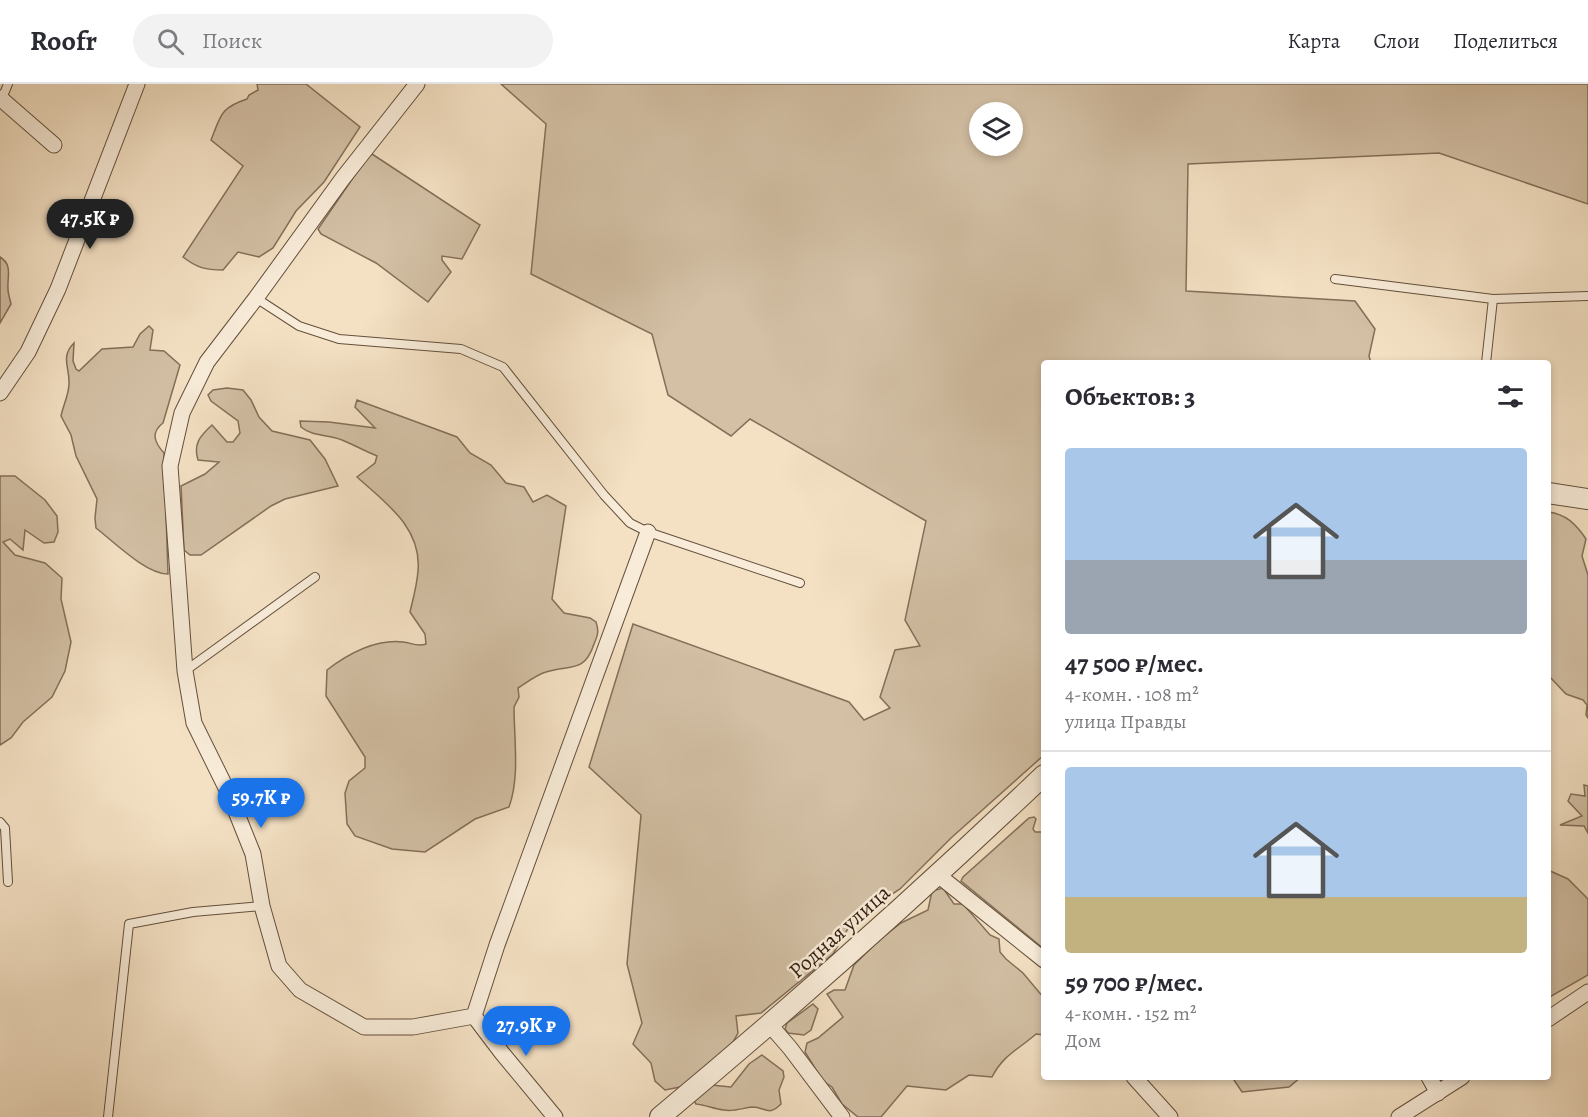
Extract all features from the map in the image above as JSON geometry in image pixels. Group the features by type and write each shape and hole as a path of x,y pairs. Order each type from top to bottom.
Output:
{"street":[{"path":"0,393 28,352 57,289 137,84"},
{"path":"417,84 343,178 207,362 182,413 170,466 185,671 194,723 229,794 253,854 262,906 279,966 300,990 364,1027 413,1027 474,1016"},
{"path":"1,101 54,146"},
{"path":"1551,491 1588,491"},
{"path":"1551,492 1588,499"},
{"path":"474,1016 497,945 648,532"},
{"name":"Родная улица","path":"660,1117 770,1025 938,875 1041,778"},
{"path":"938,875 1041,958"},
{"path":"1551,1017 1588,992"},
{"path":"474,1016 555,1117"},
{"path":"770,1025 842,1117"},
{"path":"1137,1080 1170,1117"},
{"path":"1431,1080 1438,1093"},
{"path":"1399,1117 1458,1080"}],"lane":[{"path":"1,101 8,84"},
{"path":"1335,279 1493,299 1588,296"},
{"path":"256,298 299,326 339,339 460,349 503,367 604,495 630,523 648,532 800,583"},
{"path":"1486,360 1493,299"},
{"path":"185,671 315,577"},
{"path":"0,822 5,828 8,882"},
{"path":"108,1117 129,924 193,912 262,906"}],"shaded area":[{"path":"257,84 306,84 360,127 324,182 296,211 273,248 259,257 238,252 223,270 202,268 183,257 243,166 211,140 226,109 247,99 249,95 258,90"},
{"path":"501,84 1588,84 1588,204 1439,153 1188,164 1186,291 1355,301 1375,329 1370,360 1041,360 1041,758 951,838 900,889 853,920 833,954 761,1013 736,1016 738,1033 733,1042 685,1086 665,1090 655,1081 651,1063 633,1044 642,1023 627,964 641,815 589,767 633,624 849,702 864,720 890,708 880,697 895,650 920,646 905,620 926,521 750,419 731,436 668,395 652,334 531,274 546,124"},
{"path":"372,154 480,225 462,259 442,256 442,260 451,272 428,302 376,263 321,234 318,229 368,156"},
{"path":"0,257 8,267 8,291 11,304 0,323"},
{"path":"149,326 153,330 150,350 164,351 180,365 163,423 155,434 156,442 164,453 168,574 159,573 140,563 96,528 97,499 76,456 71,435 61,416 69,388 67,353 74,343 73,361 79,371 102,349 133,347 140,334"},
{"path":"227,388 243,390 259,417 272,431 310,440 325,459 338,486 285,499 271,506 201,555 190,555 184,550 181,486 205,474 219,462 198,460 197,445 212,425 227,442 233,442 240,433 238,421 211,401 208,395 213,390"},
{"path":"357,400 457,437 470,453 491,465 506,483 524,487 533,502 547,495 566,506 552,599 564,613 590,618 596,622 598,628 590,653 581,664 542,673 518,688 519,697 514,707 516,758 509,807 475,819 425,852 392,849 355,836 347,824 345,793 349,781 365,768 365,757 326,696 327,670 353,653 382,643 426,644 425,634 410,612 418,571 418,556 414,542 400,518 357,477 375,463 377,456 337,438 310,432 301,427 300,421 375,428 355,407"},
{"path":"0,476 15,476 45,500 57,516 58,532 54,542 44,543 25,530 23,550 10,539 3,542 15,555 45,563 62,578 61,599 71,642 65,671 52,697 23,722 11,738 0,745"},
{"path":"1551,513 1570,521 1586,539 1582,556 1588,575 1588,718 1587,705 1583,700 1566,694 1551,678"},
{"path":"1584,785 1588,786 1588,833 1584,826 1560,825 1582,816 1568,801 1571,794 1585,796"},
{"path":"1029,818 1036,819 1033,829 1035,832 1041,832 1041,947 961,881"},
{"path":"1551,871 1568,879 1588,899 1588,975 1551,996"},
{"path":"943,888 954,904 963,904 990,935 999,939 1000,952 1023,973 1041,994 1041,1035 1036,1034 1012,1053 1001,1063 992,1077 969,1075 946,1090 907,1086 881,1117 858,1117 842,1104 832,1087 823,1081 805,1052 807,1043 818,1038 843,1017 827,994 834,990 845,990 854,965 879,940 901,923 928,910 932,891"},
{"path":"813,1004 818,1009 811,1030 804,1035 788,1033 785,1029 787,1023"},
{"path":"762,1055 783,1071 784,1077 779,1090 781,1104 777,1108 770,1111 757,1107 727,1110 696,1104 694,1101 711,1085 731,1087 749,1064"},
{"path":"1234,1080 1297,1080 1289,1087 1242,1092"}]}
